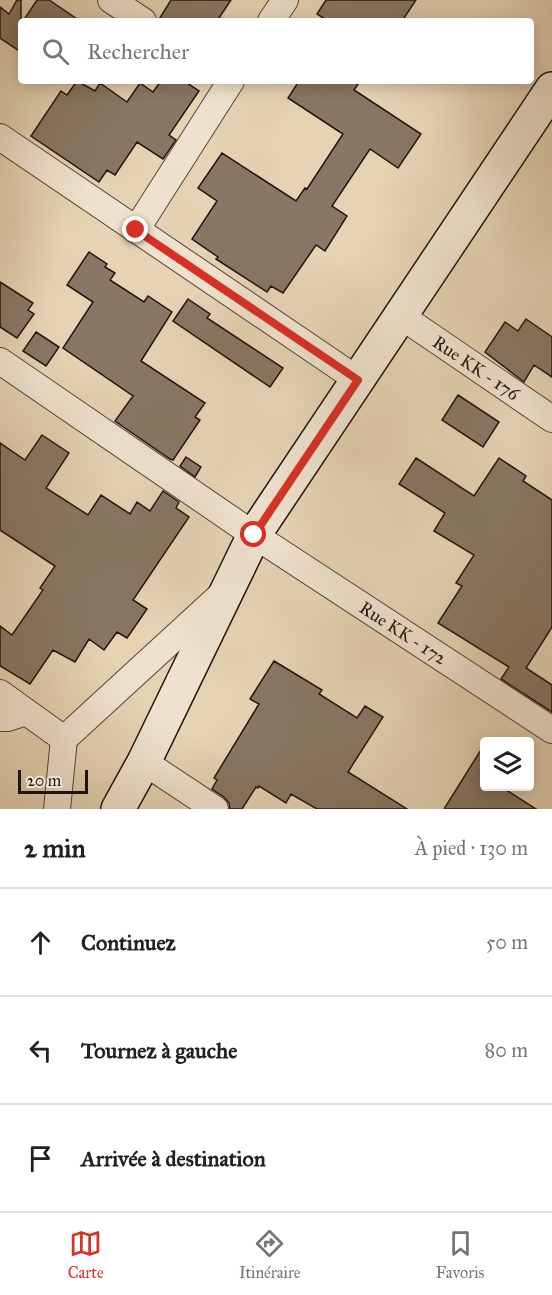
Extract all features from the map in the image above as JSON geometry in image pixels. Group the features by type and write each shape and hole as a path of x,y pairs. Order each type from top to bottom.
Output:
{"street":[{"path":"111,0 138,18"},
{"path":"273,18 285,0"},
{"path":"136,230 229,84"},
{"path":"118,809 144,762 254,535 552,88"},
{"path":"0,137 358,380"},
{"name":"Rue KK - 176","path":"401,316 552,419"},
{"name":"Rue KK - 172","path":"0,361 254,535 552,730"},
{"path":"57,809 63,739 229,588"},
{"path":"0,693 63,739"},
{"path":"0,718 26,712"},
{"path":"144,762 215,809"}],"building":[{"path":"17,0 21,0 21,18 18,18 18,50 0,38 0,7 9,14"},
{"path":"37,0 49,0 76,18 25,18"},
{"path":"171,0 231,0 219,18 160,18"},
{"path":"326,0 416,0 404,18 323,18 317,14"},
{"path":"75,84 82,84 95,91 101,84 127,102 139,84 153,92 159,84 188,84 199,91 169,135 176,140 163,159 137,142 115,175 107,170 99,182 31,136 61,91 67,95"},
{"path":"297,84 358,84 354,90 421,134 398,168 370,149 332,206 347,216 325,251 316,245 283,293 271,286 267,292 216,259 218,257 192,239 217,201 198,188 222,153 296,201 305,188 307,189 343,134 288,98"},
{"path":"89,252 107,264 105,267 115,273 110,280 144,302 148,296 172,312 141,361 205,403 195,417 200,420 173,460 115,421 133,396 63,348 93,302 67,285"},
{"path":"0,282 33,303 28,310 34,314 17,338 0,327"},
{"path":"188,299 210,314 207,318 283,368 270,387 173,321"},
{"path":"526,319 552,337 552,377 534,365 524,382 485,352 505,322 518,331"},
{"path":"36,332 59,347 46,366 23,351"},
{"path":"458,395 499,422 483,447 442,420"},
{"path":"42,435 69,453 46,488 88,515 101,495 130,514 137,502 150,511 163,491 179,502 176,508 189,517 133,600 147,609 127,638 117,632 104,650 89,639 75,662 53,650 30,684 0,666 0,626 12,635 43,590 40,588 55,566 0,530 0,443 25,460"},
{"path":"186,457 201,467 195,477 180,466"},
{"path":"416,458 474,496 499,458 526,476 523,481 552,500 552,627 526,668 552,685 552,712 501,679 509,667 438,623 462,586 456,583 474,555 434,531 445,513 399,484"},
{"path":"274,661 322,690 319,694 357,718 365,706 383,717 348,772 407,809 317,809 291,794 286,803 259,786 256,787 242,809 230,809 224,797 212,789 217,780 214,778 259,704 250,699"},
{"path":"480,751 480,791 508,791 536,809 444,809"}],"route":[{"path":"136,230 358,380 254,535"}]}
